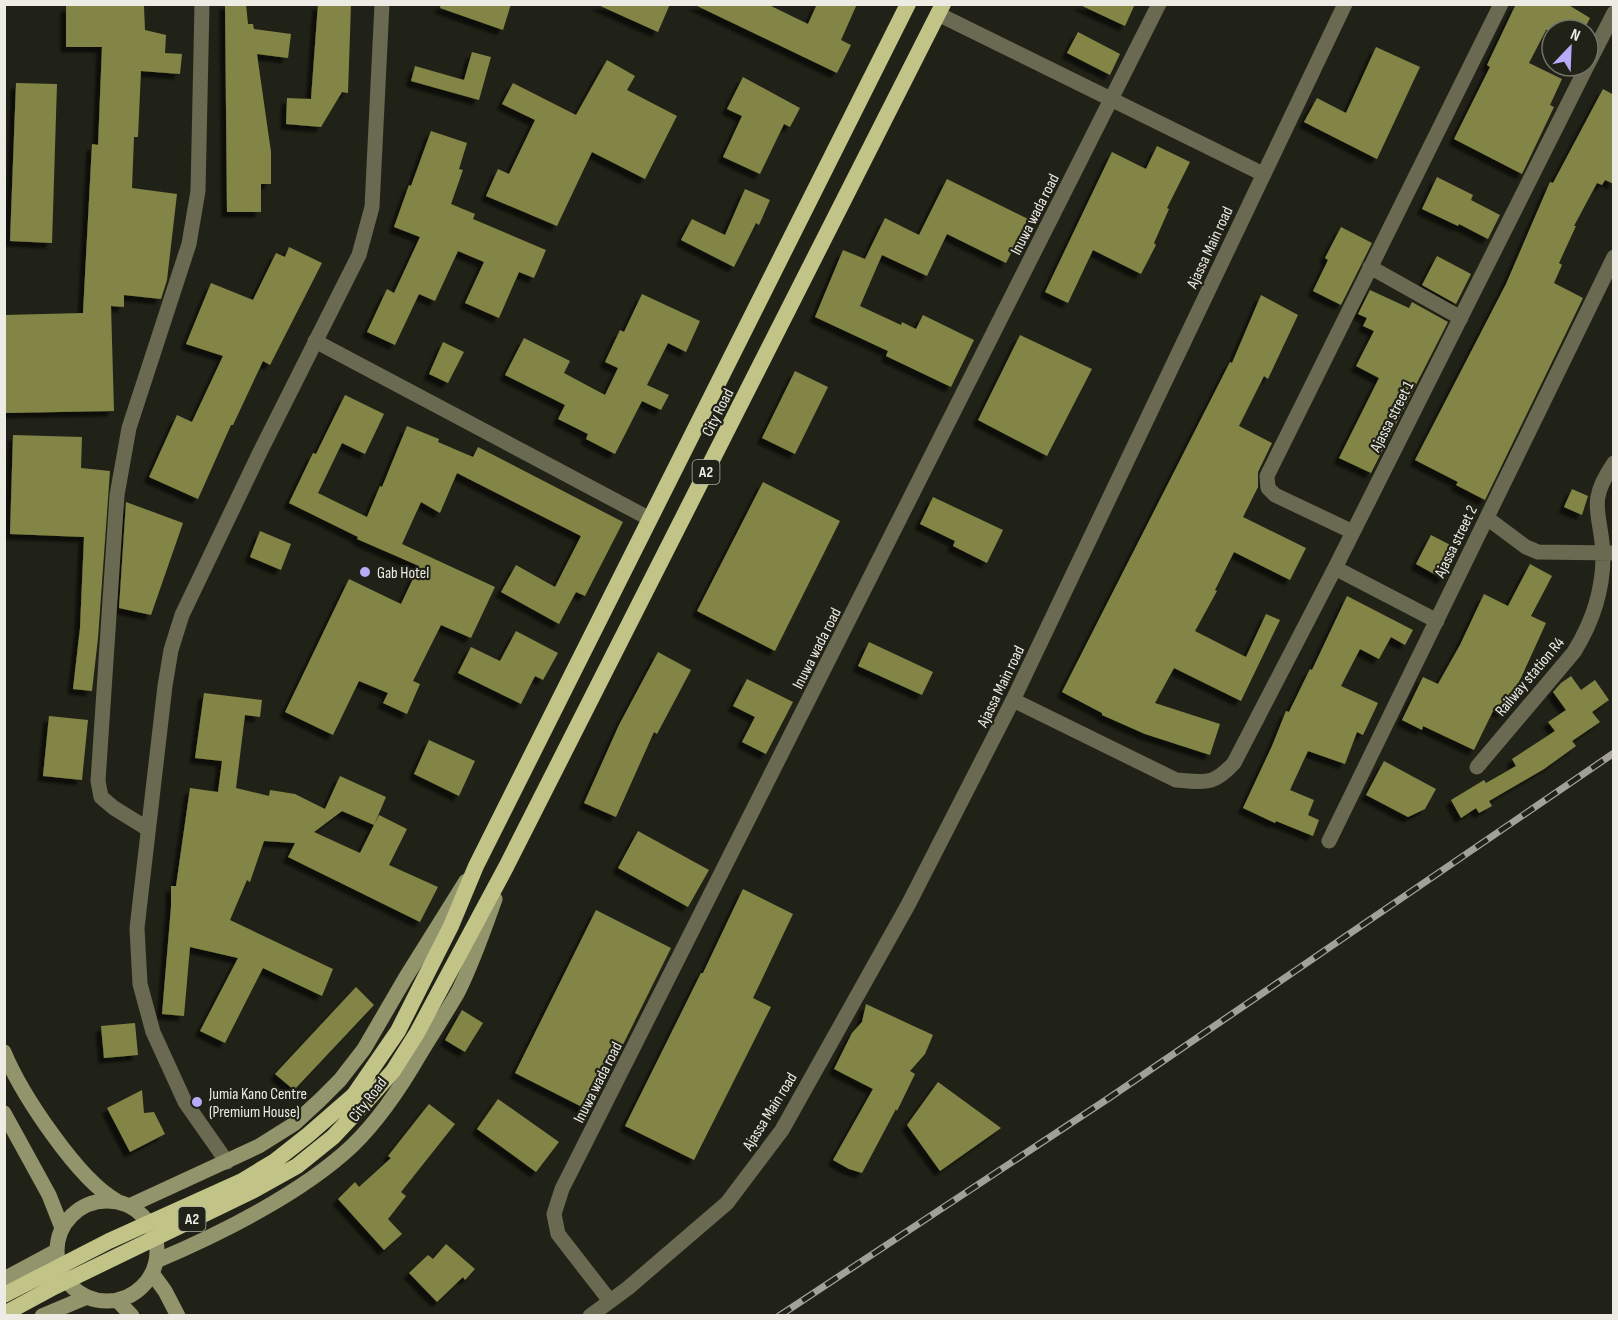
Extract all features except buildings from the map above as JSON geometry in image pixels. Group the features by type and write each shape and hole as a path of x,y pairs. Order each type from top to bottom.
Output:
{"highway":[{"name":"City Road","path":"359,1099 398,1031 451,926 476,866 908,4"},
{"name":"City Road","path":"359,1099 393,1071 417,1033 506,867 940,9"},
{"name":"A2","path":"4,1295 110,1241 242,1181 284,1154 359,1099"},
{"name":"A2","path":"4,1314 54,1287 254,1190 297,1166 333,1137 359,1099"}],"main road":[{"name":"City Road","path":"124,1204 227,1162 259,1146 294,1124 340,1080 364,1049 452,901 476,866"},
{"name":"City Road","path":"154,1267 282,1198 353,1145 384,1109 403,1082 458,992 476,954 506,867"},
{"path":"4,1052 41,1116 69,1156 104,1194 124,1204 143,1216 152,1229 157,1245 154,1267 143,1286 131,1295 117,1300 102,1301 87,1297 65,1278 59,1265 56,1251 62,1228 80,1208 106,1201 124,1204"},
{"path":"4,1113 49,1195 62,1228"},
{"path":"4,1279 56,1251"},
{"path":"154,1267 178,1316"},
{"path":"42,1316 87,1297"},
{"path":"117,1300 132,1316"}],"street":[{"path":"148,829 114,808 101,796 98,781 117,495 129,428 189,244 198,191 202,4"},
{"path":"227,1162 185,1102 153,1032 140,984 137,927 165,686 171,650 182,615 315,340 359,255 372,207 382,4"},
{"name":"Inuwa wada road","path":"610,1301 558,1234 554,1214 562,1189 1159,4"},
{"name":"Ajassa Main road","path":"590,1316 628,1288 727,1203 782,1130 908,905 1013,700 1345,4"},
{"path":"1353,532 1275,495 1268,488 1267,476 1501,4"},
{"path":"940,9 1112,101 1263,174"},
{"name":"Ajassa street 1","path":"1600,41 1614,13"},
{"name":"Ajassa street 1","path":"1013,700 1176,780 1203,782 1221,777 1234,763 1335,568 1581,78"},
{"name":"Ajassa street 2","path":"1329,841 1614,257"},
{"path":"1370,267 1461,318"},
{"path":"315,340 650,519"},
{"name":"Railway station R4","path":"1477,767 1574,652 1585,634 1601,586 1608,554 1596,510 1598,490 1614,463"},
{"path":"1487,518 1526,547 1538,552 1608,554"},
{"path":"1335,568 1437,621"}],"railway":[{"path":"779,1316 1109,1098 1614,753"}],"place":[{"name":"Gab Hotel","path":"365,572"},
{"name":"Jumia Kano Centre (Premium House)","path":"197,1102"}]}
